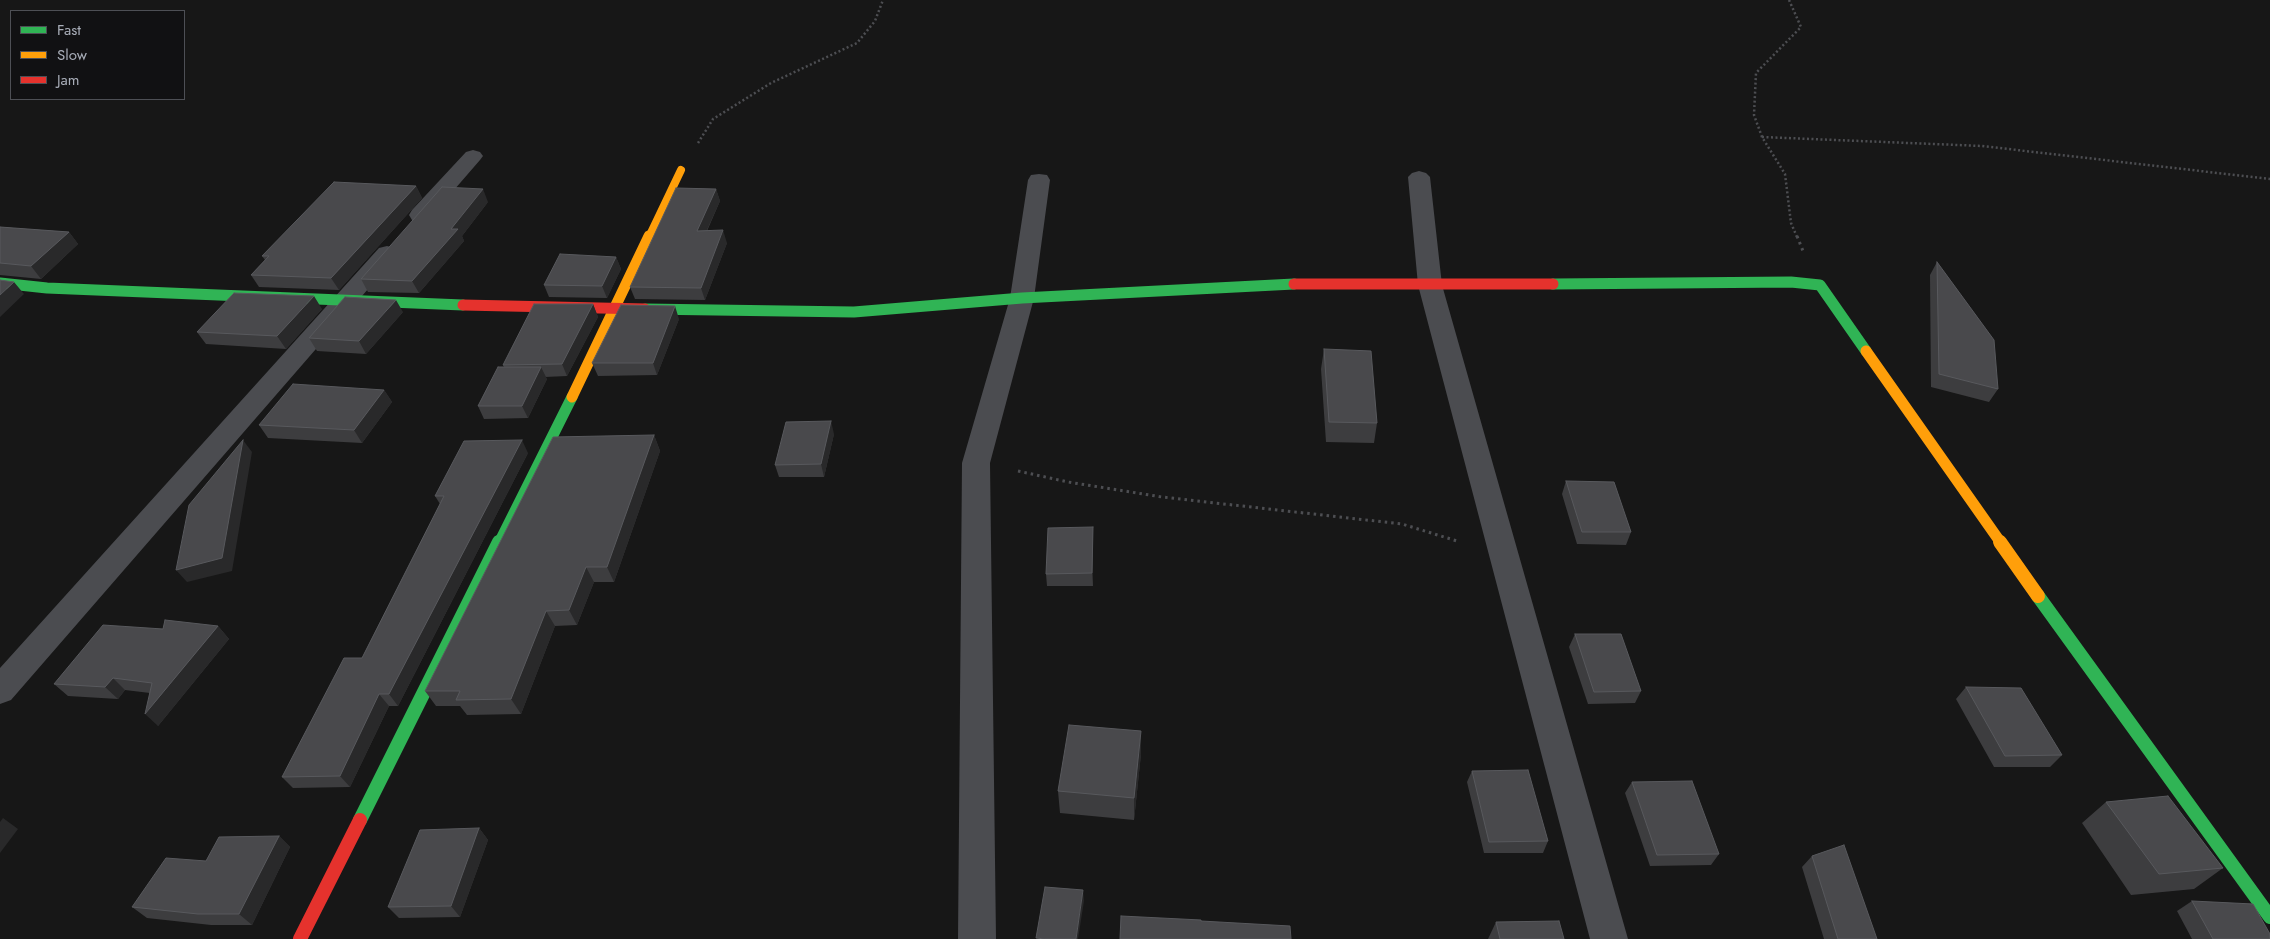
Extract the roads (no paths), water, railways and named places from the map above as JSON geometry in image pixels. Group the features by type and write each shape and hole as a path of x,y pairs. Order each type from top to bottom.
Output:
{"street":[{"path":"0,690 473,156"},
{"path":"300,939 616,309 681,170"},
{"path":"1419,177 1430,286 1609,939"},
{"path":"977,939 976,463 1022,298 1039,180"},
{"path":"0,283 47,288 344,300 616,309 854,312 1022,298 1312,283 1430,286 1791,282 1820,284 2015,565 2270,917"}]}
